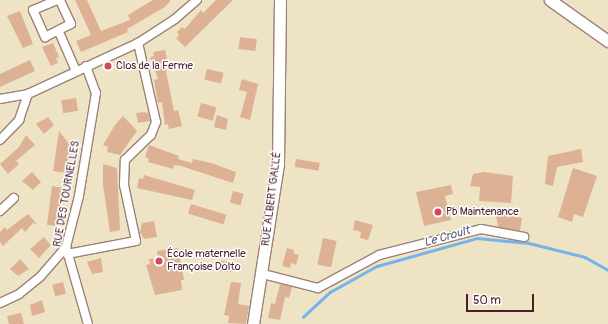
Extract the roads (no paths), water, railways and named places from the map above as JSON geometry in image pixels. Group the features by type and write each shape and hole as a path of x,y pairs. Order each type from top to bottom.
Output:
{"street":[{"path":"56,0 34,10 45,37 59,32 71,24 60,0"},
{"path":"0,99 28,94 138,43 175,19 197,0"},
{"name":"RUE ALBERT GALLÉ","path":"253,324 263,274 278,164 280,0"},
{"path":"550,0 608,41"},
{"path":"59,32 76,71"},
{"path":"0,303 19,294 40,277 67,251 136,241 124,185 125,160 151,135 156,122 138,43"},
{"name":"RUE DES TOURNELLES","path":"86,66 96,93 67,251 84,304 88,324"},
{"path":"0,140 19,120 28,94"},
{"path":"0,211 14,198"},
{"path":"263,274 318,288 380,254 481,229 524,237"}],"waterway":[{"name":"Le Croult","path":"303,317 330,292 377,266 477,238 529,243 585,257 608,270"}],"place":[{"name":"Clos de la Ferme","path":"108,66"},
{"name":"Pb Maintenance","path":"438,212"},
{"name":"École maternelle Françoise Dolto","path":"159,261"}]}
